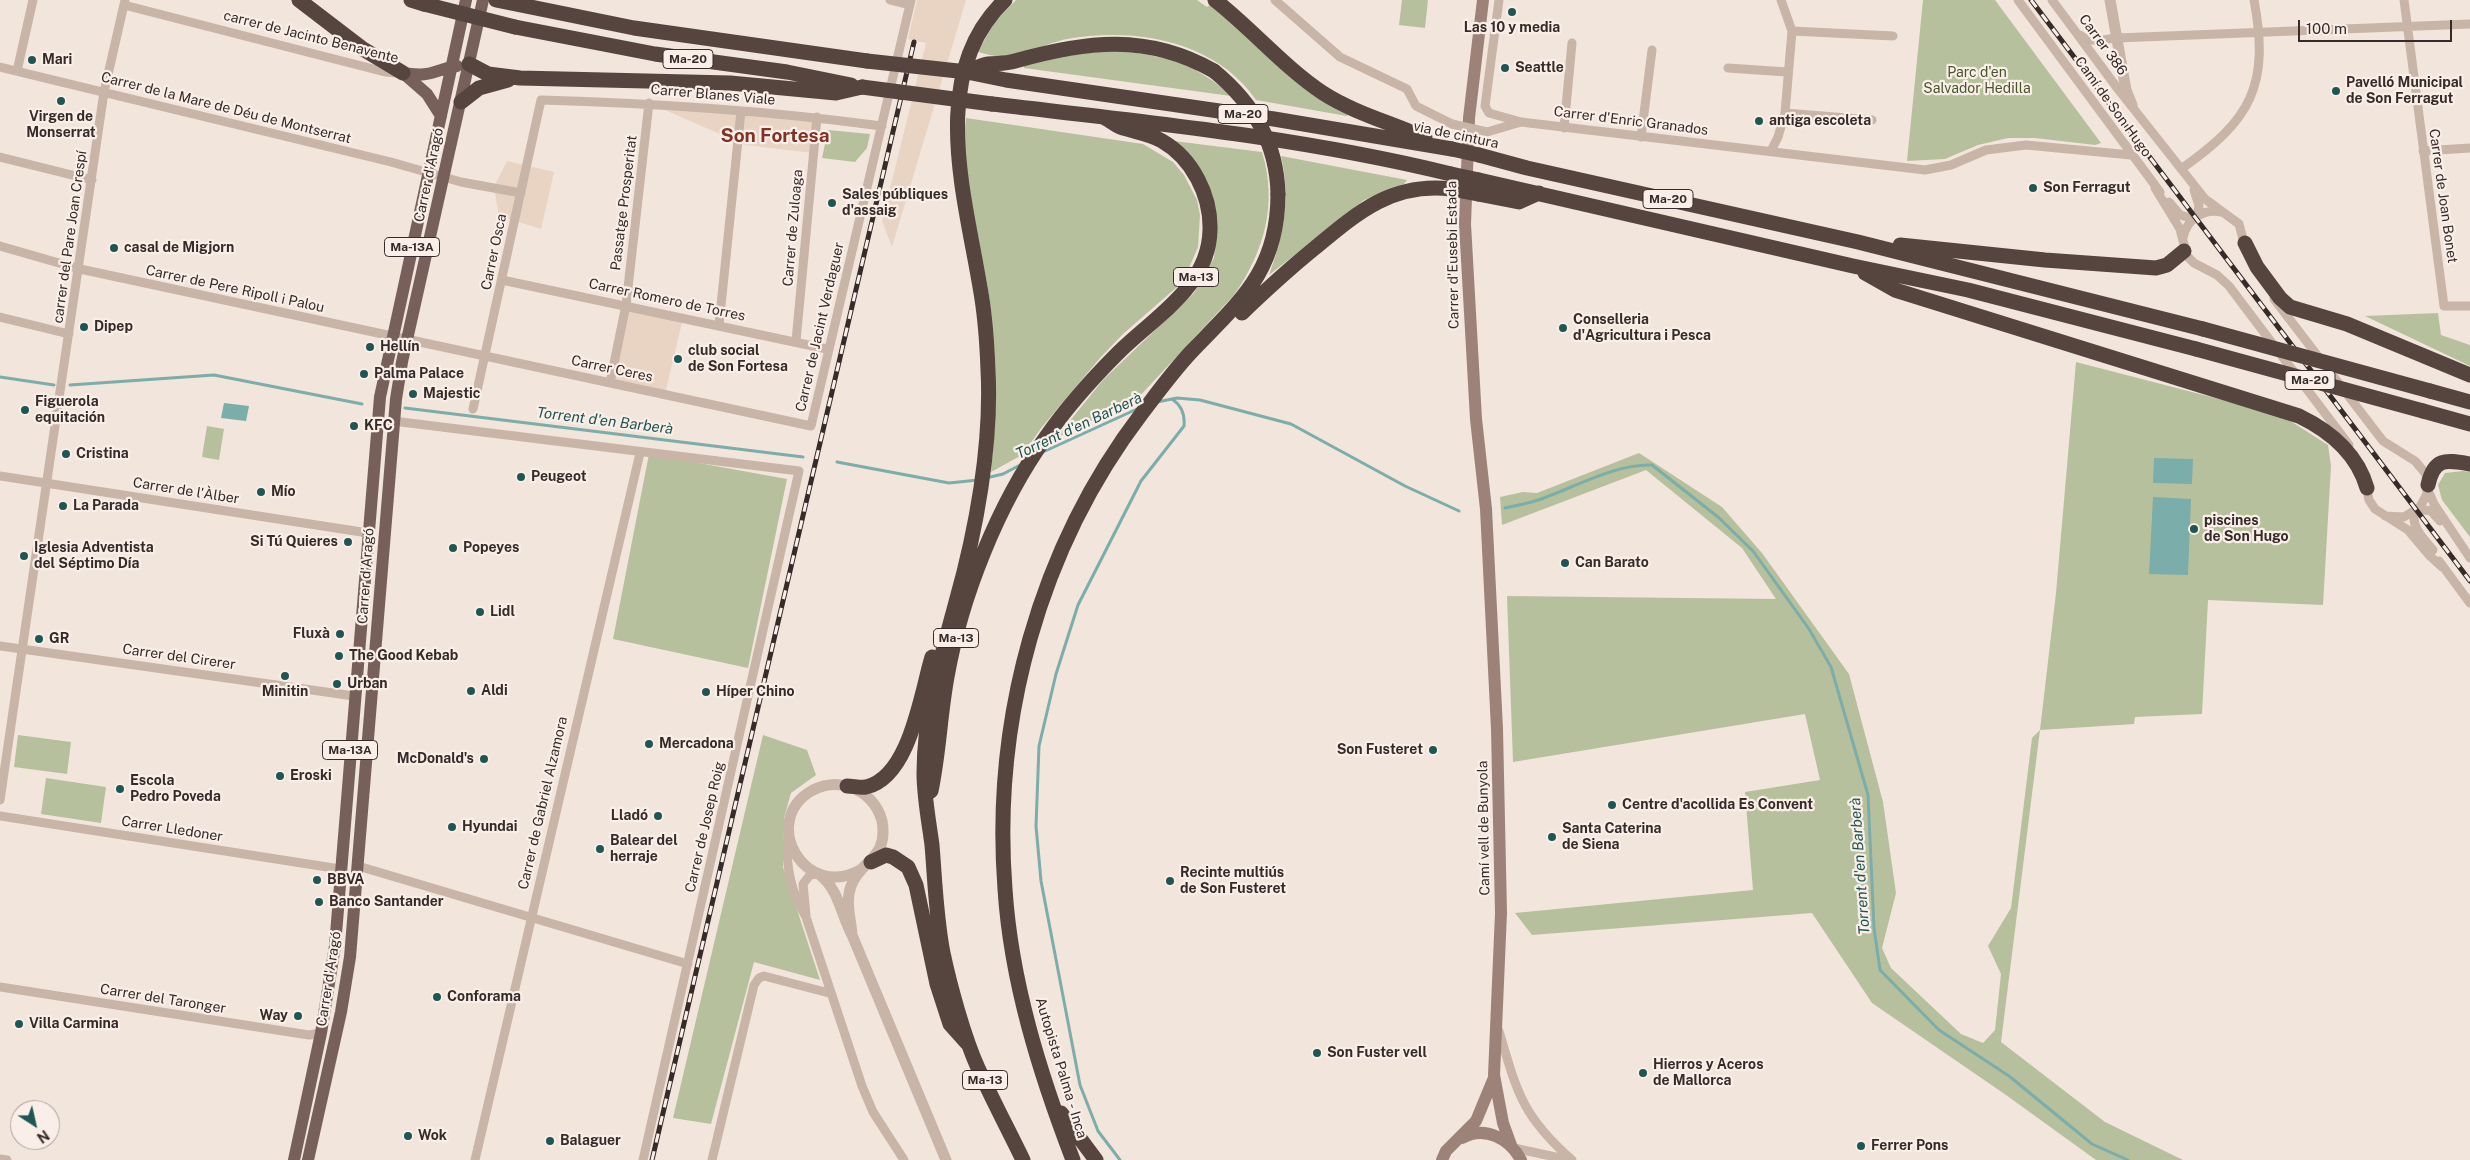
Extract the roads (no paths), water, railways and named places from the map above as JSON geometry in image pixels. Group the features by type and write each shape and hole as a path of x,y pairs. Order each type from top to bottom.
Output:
{"highway":[{"path":"299,0 363,49 404,73"},
{"name":"Ma-20","path":"496,0 634,28 867,61 967,72"},
{"path":"928,804 924,775 930,716 945,636 956,601 980,492 989,409 987,346 980,284 961,180 957,127 962,84 972,47 989,18 1005,0"},
{"path":"1215,0 1305,79 1324,93 1348,106 1448,148"},
{"name":"Ma-20","path":"418,2 515,27 655,54 786,72 862,87 1284,141 1409,164 1451,182 1539,194 1853,266 1968,290 2196,349 2470,424"},
{"path":"967,72 988,64 1001,65 1051,50 1108,43 1168,51 1185,56 1214,71 1243,98 1261,125 1276,166 1278,194 1272,238 1252,286 1227,318 1193,351 1158,393"},
{"path":"469,64 488,74 520,78 711,82 836,92 862,87"},
{"name":"via de cintura","path":"967,72 1006,80 1274,119 1448,148 1479,154 1527,168 1858,242"},
{"path":"460,102 479,88 520,78"},
{"name":"Ma-13","path":"1023,1160 970,1046 943,953 936,899 928,804 954,643 985,552 1018,481 1047,435 1112,360 1188,289 1202,266 1209,242 1210,221 1206,198 1198,179 1187,163 1161,140 1120,127 1105,118"},
{"path":"1158,393 1174,382 1273,282 1360,212 1385,198 1410,189 1451,182"},
{"path":"1858,242 2045,260 2156,268 2167,265 2183,246"},
{"name":"Ma-20","path":"1858,242 2203,329 2470,402"},
{"path":"2245,243 2253,263 2280,298 2290,307 2347,324 2470,375"},
{"path":"1853,266 1896,290 2299,416 2336,439 2359,466 2367,488"},
{"name":"Autopista Palma - Inca","path":"1073,1160 1051,1100 1031,1034 1015,962 1005,892 1002,839 1004,788 1009,739 1019,678 1030,635 1047,586 1067,538 1091,492 1138,419 1158,393"},
{"path":"2428,487 2431,472 2442,462 2450,460 2470,464"},
{"path":"847,786 860,788 870,786 880,780 892,768 911,733 941,624 956,601"},
{"path":"866,866 886,855 893,857 908,867 916,886 937,984 950,1024 970,1046"},
{"path":"1051,1100 1096,1160"}],"main road":[{"name":"Carrer d'Aragó","path":"294,1160 321,1033 334,946 376,427 391,337 466,0"},
{"name":"Carrer d'Aragó","path":"308,1160 341,1012 350,957 393,421 407,341 483,0"},
{"name":"Carrer d'Eusebi Estada","path":"1483,0 1468,118 1465,198 1470,338 1476,419 1486,509"},
{"path":"404,73 422,76 451,67 469,64 456,48"},
{"path":"404,73 427,94 441,116"},
{"name":"Camí vell de Bunyola","path":"1486,509 1496,715 1500,903 1494,1075 1503,1123 1512,1146 1521,1160"},
{"path":"368,533 377,536 383,542"},
{"path":"354,696 362,694 372,687"},
{"path":"342,854 349,862 358,866"},
{"path":"340,869 349,877 355,888"},
{"path":"321,1033 341,1012"},
{"path":"1446,1153 1476,1121 1494,1075"},
{"path":"1446,1153 1478,1133 1490,1134 1501,1138 1512,1146"}],"street":[{"path":"17,71 33,0"},
{"path":"890,0 910,2"},
{"path":"1275,0 1340,57 1407,89 1416,106 1452,124 1487,132 1521,122"},
{"name":"Carrer d'Enric Granados","path":"1498,0 1485,106 1488,112 1521,122 1925,170 1951,164 1986,150 2026,145 2131,155"},
{"path":"1771,151 1778,137 1785,113 1792,31 1781,0"},
{"name":"Camí de Son Hugo","path":"2018,0 2155,188 2180,215 2195,218"},
{"name":"Carrer 386","path":"2052,0 2181,169"},
{"path":"2110,0 2126,90 2132,105"},
{"path":"2181,169 2221,139 2243,111 2258,72 2260,34 2254,0"},
{"name":"Carrer de Joan Bonet","path":"2404,0 2422,151 2444,306 2470,306"},
{"path":"104,92 125,2"},
{"name":"carrer de Jacinto Benavente","path":"125,2 386,72 404,73"},
{"name":"Carrer de Jacint Verdaguer","path":"811,426 827,349 882,126 910,2"},
{"path":"2076,32 2091,41 2117,38 2260,34 2470,24"},
{"path":"1792,31 1893,36"},
{"path":"1564,128 1572,43"},
{"path":"1641,137 1652,50"},
{"name":"Carrer de la Mare de Déu de Montserrat","path":"0,67 391,162 444,177 520,193"},
{"path":"1728,68 1787,72"},
{"name":"carrer del Pare Joan Crespí","path":"0,800 80,269 104,92"},
{"name":"Carrer Blanes Viale","path":"541,100 649,103 817,118 882,126"},
{"name":"Carrer Osca","path":"473,409 541,100"},
{"name":"Passatge Prosperitat","path":"610,382 626,306 649,103"},
{"path":"719,325 742,111"},
{"path":"1785,113 1872,120"},
{"name":"Carrer de Zuloaga","path":"796,341 817,118"},
{"path":"2422,151 2470,148"},
{"path":"0,157 92,180"},
{"path":"2181,169 2206,199 2238,224 2245,243 2249,264 2280,308 2383,441 2422,467 2434,504 2470,558"},
{"path":"2181,169 2198,198 2200,210 2186,228 2183,246"},
{"path":"2155,188 2175,220 2183,246 2194,263 2217,275 2229,286 2358,457 2364,470 2371,504 2408,530 2442,567"},
{"path":"2195,218 2216,211 2228,215"},
{"name":"Carrer de Pere Ripoll i Palou","path":"0,246 80,269 407,341"},
{"name":"Carrer Romero de Torres","path":"502,280 827,349"},
{"path":"0,318 69,334"},
{"name":"Carrer Ceres","path":"407,341 610,382 811,426"},
{"path":"393,421 640,453"},
{"name":"Carrer de Josep Roig","path":"640,453 799,471 643,1160"},
{"name":"Carrer de Gabriel Alzamora","path":"475,1160 640,453"},
{"name":"Carrer de l'Àlber","path":"0,476 368,533"},
{"path":"2428,487 2426,499 2414,516 2416,528 2442,567 2470,603"},
{"path":"2386,516 2404,517 2417,510 2424,509 2434,514 2463,548"},
{"name":"Carrer del Cirerer","path":"0,646 354,696"},
{"path":"806,917 798,904 787,868 792,813 799,802 809,793 827,785 847,786 867,796 880,815 882,838 878,852 854,878 848,895 852,935"},
{"name":"Carrer Lledoner","path":"0,816 340,869"},
{"path":"789,833 791,847 799,860 819,874 834,891 843,920 852,935 946,1160"},
{"path":"358,866 688,964"},
{"path":"866,866 840,878 819,874 810,875 802,886 806,917 829,993 867,1100 904,1160"},
{"path":"712,1160 756,980 764,976 829,993"},
{"name":"Carrer del Taronger","path":"0,987 309,1035 321,1033"},
{"path":"1497,1024 1519,1096 1529,1114 1548,1139 1570,1160"},
{"path":"1512,1146 1570,1160"},
{"path":"0,1159 7,1160"}],"water":[{"path":"224,403 249,406 246,421 221,418"},
{"path":"2154,458 2193,459 2192,484 2153,483"},
{"path":"2153,497 2191,499 2188,575 2149,574"}],"waterway":[{"name":"Torrent d'en Barberà","path":"70,385 214,375 362,404"},
{"name":"Torrent d'en Barberà","path":"0,377 54,385"},
{"name":"Torrent d'en Barberà","path":"1157,402 1177,398 1200,400 1291,424 1405,486 1459,511"},
{"path":"1120,1160 1098,1131 1080,1085 1041,881 1036,826 1039,746 1056,674 1078,605 1141,481 1184,426 1182,411 1172,399"},
{"name":"Torrent d'en Barberà","path":"405,408 803,457"},
{"name":"Torrent d'en Barberà","path":"1043,452 1137,409"},
{"name":"Torrent d'en Barberà","path":"837,462 949,483 978,480"},
{"name":"Torrent d'en Barberà","path":"986,478 1003,474 1022,464"},
{"name":"Torrent d'en Barberà","path":"1505,508 1535,501 1623,468 1652,465 1718,517 1753,551 1809,629 1831,667 1868,795 1874,928 1880,970 1939,1030 2009,1076 2092,1144 2128,1160"}],"railway":[{"path":"2031,0 2470,581"},
{"path":"652,1160 914,42"}],"place":[{"name":"Las 10 y media","path":"1512,12"},
{"name":"Mari","path":"32,60"},
{"name":"Seattle","path":"1505,68"},
{"name":"Pavelló Municipal de Son Ferragut","path":"2336,91"},
{"name":"Virgen de Monserrat","path":"61,101"},
{"name":"antiga escoleta","path":"1759,121"},
{"name":"Son Ferragut","path":"2033,188"},
{"name":"Sales públiques d'assaig","path":"832,203"},
{"name":"casal de Migjorn","path":"114,248"},
{"name":"Dipep","path":"84,327"},
{"name":"Conselleria d'Agricultura i Pesca","path":"1563,328"},
{"name":"Hellín","path":"370,347"},
{"name":"club social de Son Fortesa","path":"678,359"},
{"name":"Palma Palace","path":"364,374"},
{"name":"Majestic","path":"413,394"},
{"name":"Figuerola equitación","path":"25,410"},
{"name":"KFC","path":"354,426"},
{"name":"Cristina","path":"66,454"},
{"name":"Peugeot","path":"521,477"},
{"name":"Mío","path":"261,492"},
{"name":"La Parada","path":"63,506"},
{"name":"piscines de Son Hugo","path":"2194,529"},
{"name":"Si Tú Quieres","path":"348,542"},
{"name":"Popeyes","path":"453,548"},
{"name":"Iglesia Adventista del Séptimo Día","path":"24,556"},
{"name":"Can Barato","path":"1565,563"},
{"name":"Lidl","path":"480,612"},
{"name":"Fluxà","path":"340,634"},
{"name":"GR","path":"39,639"},
{"name":"The Good Kebab","path":"339,656"},
{"name":"Minitin","path":"285,676"},
{"name":"Urban","path":"337,684"},
{"name":"Aldi","path":"471,691"},
{"name":"Híper Chino","path":"706,692"},
{"name":"Mercadona","path":"649,744"},
{"name":"Son Fusteret","path":"1433,750"},
{"name":"McDonald's","path":"484,759"},
{"name":"Eroski","path":"280,776"},
{"name":"Escola Pedro Poveda","path":"120,789"},
{"name":"Centre d'acollida Es Convent","path":"1612,805"},
{"name":"Lladó","path":"658,816"},
{"name":"Hyundai","path":"452,827"},
{"name":"Santa Caterina de Siena","path":"1552,837"},
{"name":"Balear del herraje","path":"600,849"},
{"name":"BBVA","path":"317,880"},
{"name":"Recinte multiús de Son Fusteret","path":"1170,881"},
{"name":"Banco Santander","path":"319,902"},
{"name":"Conforama","path":"437,997"},
{"name":"Way","path":"298,1016"},
{"name":"Villa Carmina","path":"19,1024"},
{"name":"Son Fuster vell","path":"1317,1053"},
{"name":"Hierros y Aceros de Mallorca","path":"1643,1073"},
{"name":"Wok","path":"408,1136"},
{"name":"Balaguer","path":"550,1141"},
{"name":"Ferrer Pons","path":"1861,1146"}],"district":[{"name":"Son Fortesa","path":"775,136"}],"park label":[{"name":"Parc d'en Salvador Hedilla","path":"1977,82"}]}
